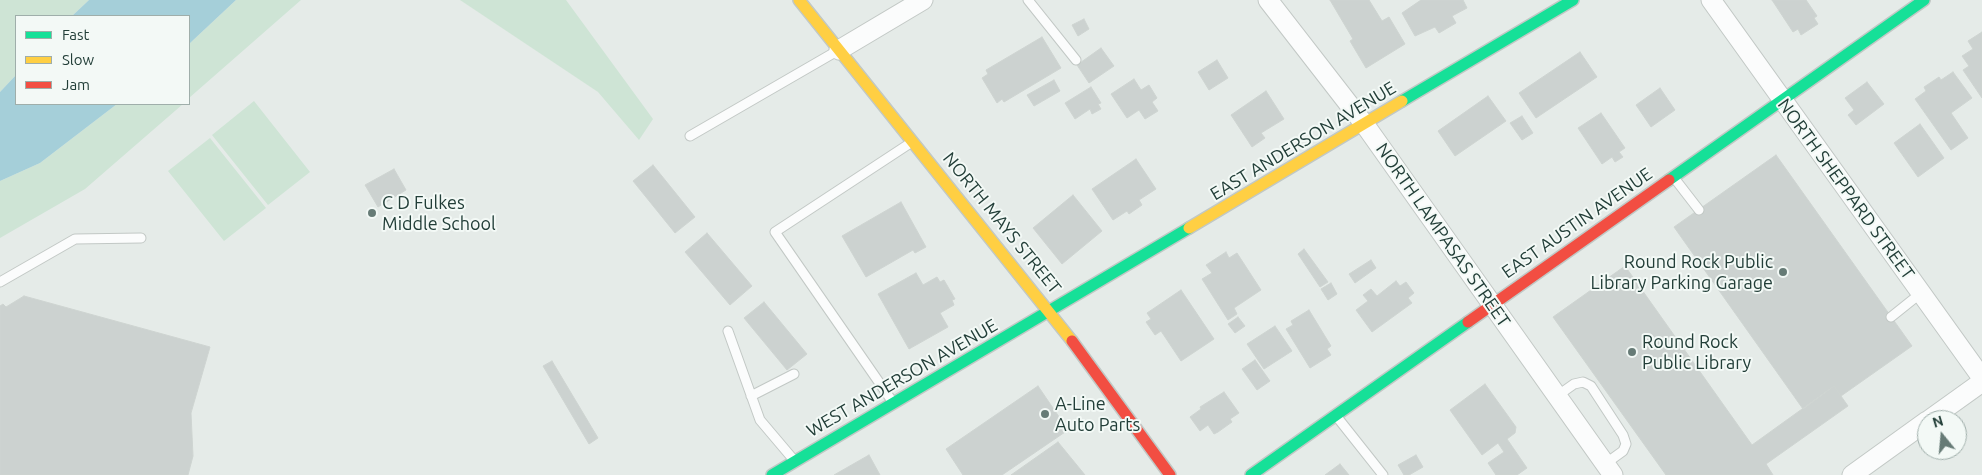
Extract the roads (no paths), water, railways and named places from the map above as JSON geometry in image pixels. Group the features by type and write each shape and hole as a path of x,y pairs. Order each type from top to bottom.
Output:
{"street":[{"name":"NORTH MAYS STREET","path":"799,0 1050,311 1170,475"},
{"path":"840,50 923,0"},
{"name":"NORTH LAMPASAS STREET","path":"1268,0 1365,125 1609,469"},
{"name":"EAST ANDERSON AVENUE","path":"1050,311 1573,0"},
{"name":"NORTH SHEPPARD STREET","path":"1711,0 1982,380"},
{"name":"EAST AUSTIN AVENUE","path":"1251,475 1924,0"},
{"name":"WEST ANDERSON AVENUE","path":"772,475 1050,311"},
{"path":"1942,410 1982,380"},
{"path":"1852,475 1917,429"}],"lane":[{"path":"1028,0 1076,60"},
{"path":"690,136 840,50"},
{"path":"894,403 775,232 914,142"},
{"path":"1674,176 1699,210"},
{"path":"0,282 75,239 141,238"},
{"path":"1891,317 1921,293"},
{"path":"728,331 760,420 795,461"},
{"path":"751,396 794,374"},
{"path":"1557,396 1574,384 1583,382 1591,386 1623,435 1626,444 1609,469"},
{"path":"1336,415 1383,475"}],"water":[{"path":"89,0 236,0 190,43 190,15 73,15"},
{"path":"15,76 15,105 116,105 40,163 0,181 0,92"}],"place":[{"name":"C D Fulkes Middle School","path":"372,213"},
{"name":"Round Rock Public Library Parking Garage","path":"1783,272"},
{"name":"Round Rock Public Library","path":"1632,352"},
{"name":"A-Line Auto Parts","path":"1045,414"}]}
